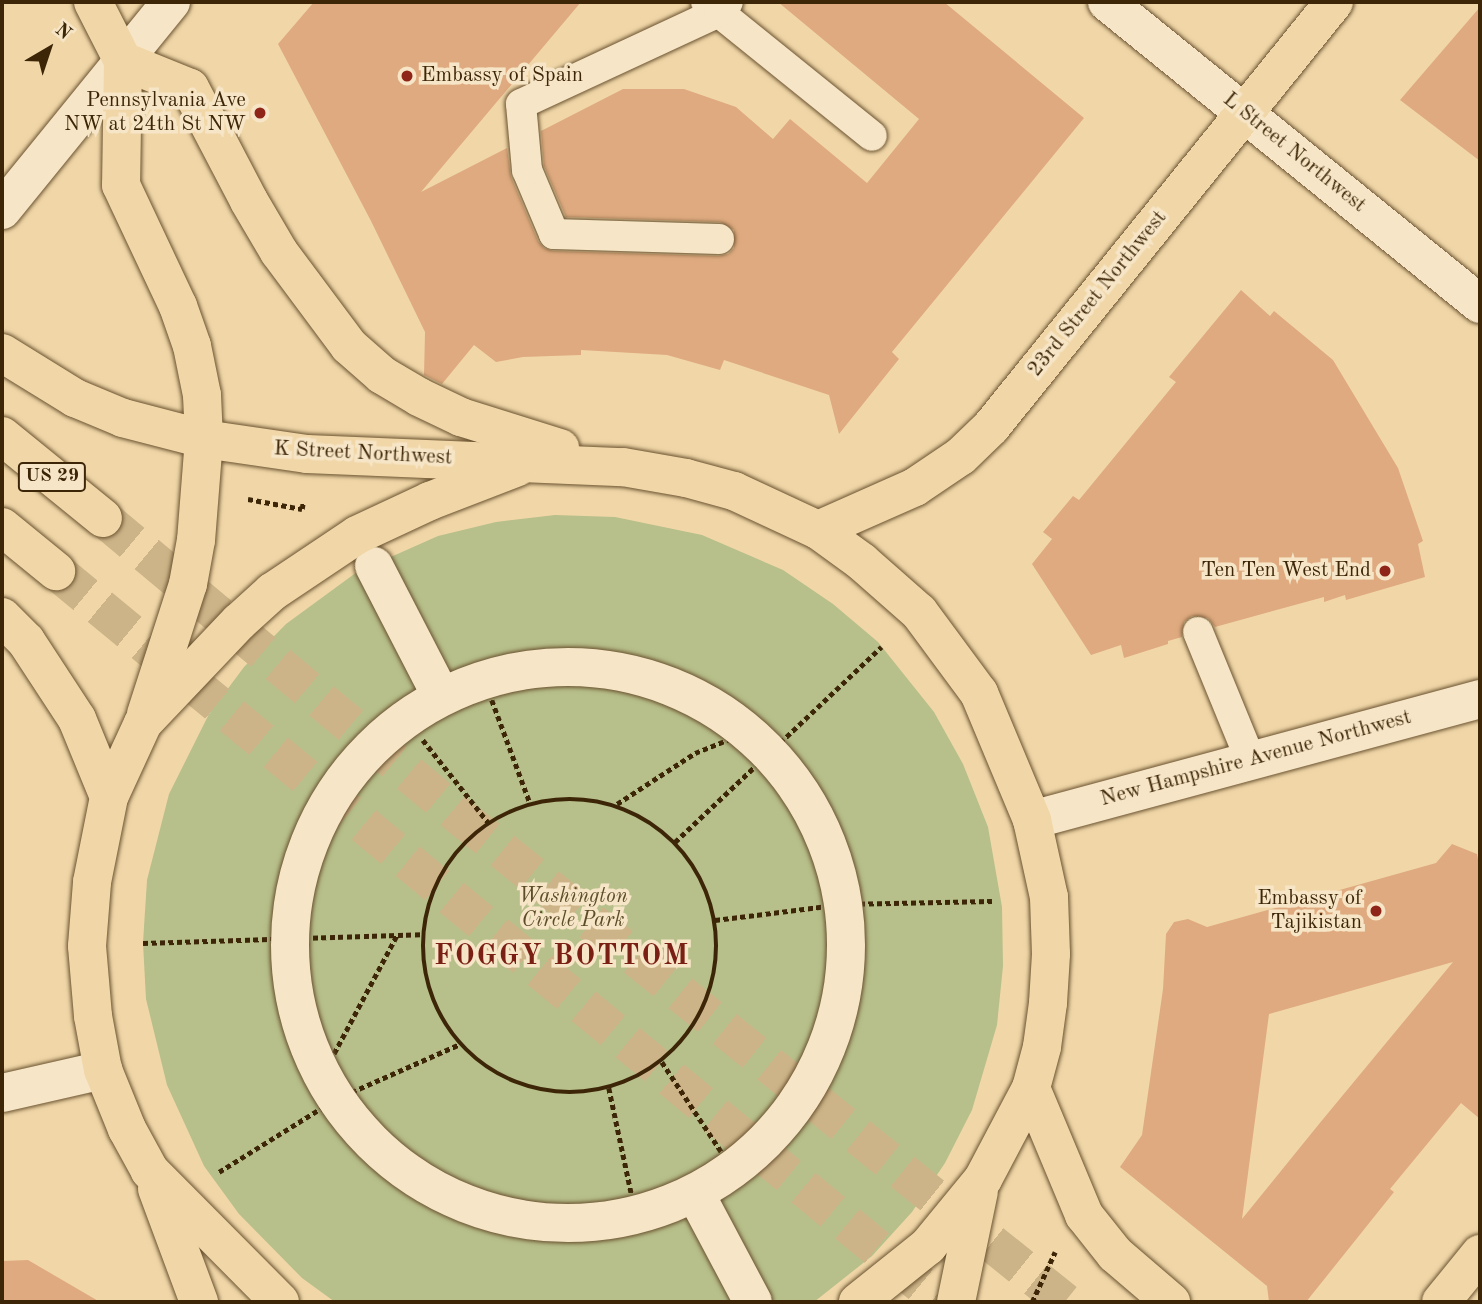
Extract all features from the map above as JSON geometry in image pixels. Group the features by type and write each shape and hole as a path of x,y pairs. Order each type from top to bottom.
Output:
{"main road":[{"path":"93,2 123,61 121,185 153,248 192,346 202,395 204,439 196,540 188,584 143,723 110,797 92,882 87,946 93,1016 103,1070 127,1129 150,1171 198,1302"},
{"name":"23rd Street Northwest","path":"818,530 915,487 961,456 991,427 1334,2"},
{"path":"123,61 190,88 248,201 279,252 349,346 382,374 461,416 623,467 686,478 734,491 818,530 893,588 919,612 979,693 1032,820 1049,897 1051,954 1042,1047 1031,1088 983,1179 928,1246 858,1302"},
{"name":"K Street Northwest","path":"2,354 75,398 123,418 204,439 307,454 623,467"},
{"name":"US 29","path":"2,436 103,518"},
{"path":"143,723 239,622 310,564 391,518 533,462"},
{"path":"2,527 56,571"},
{"path":"2,617 26,641 77,719 110,797"},
{"path":"1031,1088 1084,1215 1115,1254 1171,1302"},
{"path":"150,1171 280,1302"},
{"path":"956,1302 983,1179"},
{"path":"1441,1302 1480,1254"}],"street":[{"path":"2,210 172,2"},
{"name":"L Street Northwest","path":"1107,2 1480,304"},
{"path":"374,566 441,696"},
{"path":"576,666 623,671 667,684 709,705 757,742 803,797 830,848 843,904 845,979 838,1016 826,1052 788,1117 734,1170 695,1193 636,1215 587,1223 539,1222 491,1212 445,1195 403,1169 366,1137 329,1087 303,1033 292,986 289,939 295,888 310,838 328,804 366,752 404,718 441,696 485,679 530,668 576,666"},
{"name":"New Hampshire Avenue Northwest","path":"1032,820 1480,699"},
{"path":"2,1093 103,1070"},
{"path":"695,1193 753,1302"}],"lane":[{"path":"719,239 554,234 527,170 521,104 718,5 872,136"},
{"path":"1198,632 1251,761"}],"path":[{"path":"675,842 757,742 881,647"},
{"path":"485,679 530,803"},
{"path":"404,718 488,822"},
{"path":"617,805 695,753 757,742"},
{"path":"559,798 588,799 617,805 648,820 675,842 701,878 715,920 717,961 709,999 689,1033 662,1062 645,1073 609,1088 576,1094 544,1092 512,1082 484,1066 460,1044 437,1011 424,973 422,934 428,901 441,870 462,844 488,822 530,803 559,798"},
{"path":"715,920 843,904 992,901"},
{"path":"329,1087 397,934"},
{"path":"143,943 422,934"},
{"path":"212,1177 329,1087 460,1044"},
{"path":"662,1062 734,1170"},
{"path":"609,1088 636,1215"},
{"path":"1032,1302 1056,1250"}],"green space":[{"name":"Washington Circle Park","path":"555,515 615,517 702,535 783,570 833,604 878,642 934,712 963,764 988,827 1002,907 1003,966 997,1025 972,1110 945,1163 912,1212 872,1256 814,1302 335,1302 302,1278 239,1214 204,1166 167,1085 146,999 143,943 147,880 169,794 209,714 244,667 286,624 357,572 438,536 496,522"}],"building":[{"path":"314,2 581,2 421,192 507,148 511,177 538,241 544,248 553,251 718,256 728,254 734,248 734,230 720,222 566,217 544,166 541,131 623,89 684,89 736,107 773,139 790,119 867,183 919,119 778,2 944,2 1084,118 892,352 899,359 839,434 829,395 724,360 720,370 667,355 581,350 581,355 523,357 496,362 474,345 442,384 424,375 425,332 371,221 278,44"},
{"path":"1480,7 1480,161 1400,100"},
{"path":"1241,290 1270,316 1274,311 1333,360 1398,468 1423,541 1418,544 1425,577 1346,600 1345,595 1324,602 1324,597 1215,627 1208,618 1192,616 1184,622 1182,637 1168,641 1168,644 1124,658 1121,645 1091,655 1032,564 1052,539 1043,532 1073,496 1079,500 1176,382 1169,377"},
{"path":"1452,844 1477,854 1480,870 1480,1119 1461,1103 1390,1189 1394,1192 1306,1302 1269,1302 1267,1286 1120,1167 1142,1135 1163,989 1166,934 1174,922 1188,919 1207,927 1436,863","holes":["1453,962 1242,1219 1269,1014"]},
{"path":"28,1260 100,1302 2,1302 2,1261"}],"tunnel":[{"path":"103,518 458,815 1065,1302"},
{"path":"56,571 942,1302"}],"place":[{"name":"Embassy of Spain","path":"407,76"},
{"name":"Pennsylvania Ave NW at 24th St NW","path":"260,113"},
{"name":"Ten Ten West End","path":"1385,571"},
{"name":"Embassy of Tajikistan","path":"1376,911"}],"district":[{"name":"FOGGY BOTTOM","path":"562,957"}]}
